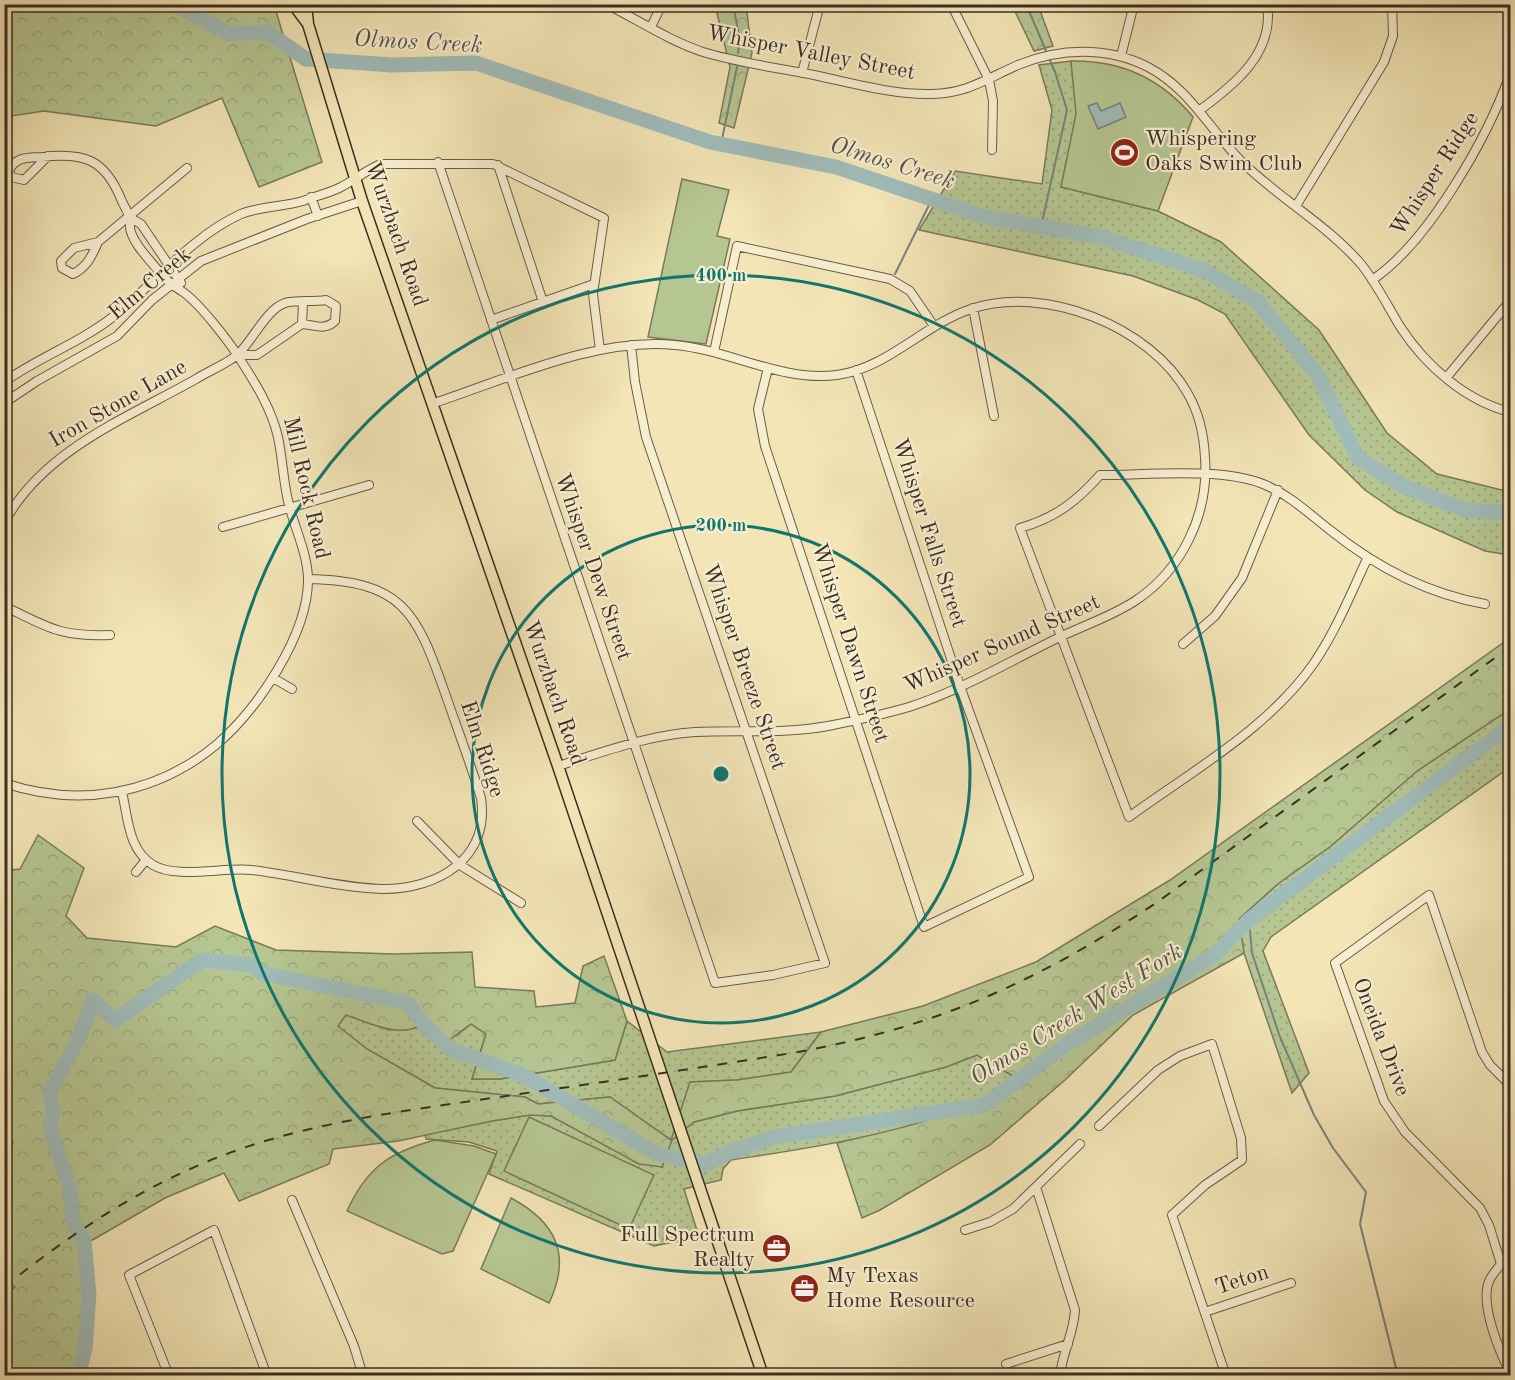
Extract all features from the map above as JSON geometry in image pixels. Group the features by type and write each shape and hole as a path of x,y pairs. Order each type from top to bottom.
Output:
{"main road":[{"name":"Wurzbach Road","path":"306,4 308,24 355,177 558,766 763,1376"},
{"name":"Wurzbach Road","path":"294,6 308,24"}],"street":[{"name":"Whisper Valley Street","path":"606,4 704,52 905,93 954,92 1057,52 1097,52 1121,57 1161,74 1186,94 1242,162 1345,246 1372,280 1416,347 1446,378 1486,403 1510,412"},
{"path":"651,27 662,4"},
{"path":"802,73 820,4"},
{"path":"951,4 989,80 993,110 992,150"},
{"path":"1121,57 1134,4"},
{"path":"1200,110 1241,78 1251,63 1266,35 1267,4"},
{"path":"1296,206 1384,62 1394,36 1392,4"},
{"name":"Whisper Ridge","path":"1372,280 1400,260 1440,205 1484,135 1510,74"},
{"name":"Mill Rock Road","path":"4,783 59,796 101,796 122,792 163,778 207,752 245,717 273,678 301,622 307,600 308,579 304,555 289,506 281,452 271,416 237,355 183,292 170,286 143,251 131,233 129,217 115,183 107,171 87,159 48,156"},
{"name":"Elm Creek","path":"4,382 36,361 91,333 132,301 169,263 240,215 256,210 274,209 341,187 381,164 438,162 498,165"},
{"name":"Whisper Dew Street","path":"438,162 715,983"},
{"path":"498,165 604,218 594,284 594,316 600,350"},
{"path":"498,165 543,302"},
{"path":"98,242 92,257 73,274 62,268 61,261 74,248 98,242 187,168"},
{"path":"311,197 318,216"},
{"name":"Elm Creek","path":"4,403 37,381 117,336 170,286 201,261 363,201"},
{"name":"Mill Rock Road","path":"129,217 141,224 179,278 183,292"},
{"path":"143,251 153,243"},
{"path":"714,352 737,246 890,279 910,291 934,326"},
{"path":"491,320 594,284"},
{"path":"326,300 333,302 335,321 326,328 302,324 257,355 237,355 274,310 284,303 326,300"},
{"name":"Whisper Sound Street","path":"434,403 600,350 631,345 670,344 714,352 768,368 810,376 839,374 884,359 934,326 973,308 1014,301 1047,303 1095,317 1131,338 1166,365 1188,393 1202,436 1205,475 1196,524 1181,553 1161,579 1119,610 960,686 908,707 828,726 747,732 693,732 634,742 558,766"},
{"path":"1446,378 1510,301"},
{"path":"302,324 303,303"},
{"path":"973,308 994,416"},
{"name":"Whisper Breeze Street","path":"631,345 636,391 646,437 825,963 773,975 715,983"},
{"name":"Iron Stone Lane","path":"4,523 33,481 60,457 237,355"},
{"name":"Whisper Dawn Street","path":"768,368 758,409 765,446 924,927"},
{"name":"Whisper Falls Street","path":"856,370 960,686 1029,877 924,927"},
{"path":"1368,556 1331,636 1293,689 1246,732 1129,817 1059,638 1020,528 1046,520 1064,510 1100,475 1205,475 1245,479 1278,490 1368,556 1432,590 1485,604"},
{"path":"222,527 369,485"},
{"path":"1184,644 1215,616 1242,578 1278,490"},
{"name":"Elm Ridge","path":"146,860 170,871 250,870 386,889 434,879 460,865 479,838 482,825 481,798 423,632 402,607 366,585 338,579 308,579"},
{"path":"4,606 58,632 78,636 110,635"},
{"path":"273,678 292,689"},
{"path":"122,792 133,842 146,860 136,872"},
{"path":"417,821 460,865 521,903"},
{"name":"Oneida Drive","path":"1501,1264 1489,1225 1479,1208 1405,1132 1384,1101 1335,963 1428,896 1482,1052 1490,1065 1510,1084"},
{"path":"1099,1126 1158,1070 1180,1056 1212,1044 1241,1138 1242,1160 1205,1185 1172,1215 1226,1376"},
{"path":"965,1230 1002,1217 1080,1144"},
{"path":"1036,1187 1073,1298 1075,1323 1060,1376"},
{"path":"292,1200 354,1346 363,1376"},
{"path":"169,1376 129,1275 214,1230 267,1376"},
{"path":"1510,1261 1501,1264 1488,1284 1487,1299 1500,1353 1510,1372"},
{"name":"Teton","path":"1205,1312 1291,1283"},
{"path":"1006,1364 1068,1344"}],"green space":[{"path":"4,5 274,5 322,162 259,187 222,98 156,126 44,111 5,117"},
{"path":"715,5 746,5 752,53 734,128 719,123 730,67"},
{"path":"1012,5 1038,5 1053,46 1034,51"},
{"path":"1071,61 1077,114 1061,187 1158,211 1221,242 1319,330 1387,433 1437,474 1510,492 1510,555 1485,551 1397,512 1365,490 1309,435 1225,314 1198,300 1133,276 919,230 955,171 1042,184 1052,110 1039,65"},
{"name":"Whispering Oaks Swim Club","path":"1071,61 1106,64 1138,74 1167,92 1193,117 1158,211 1061,187 1076,114"},
{"path":"682,179 729,190 717,236 730,239 706,344 648,337"},
{"path":"1510,638 1510,709 1417,771 1331,846 1279,883 1239,919 1244,953 1133,1015 1065,1080 990,1145 880,1210 862,1218 837,1143 905,1127 957,1111 980,1101 999,1089 1013,1076 977,1055 946,1067 835,1096 737,1111 694,1122 672,1140 662,1167 639,1164 551,1116 530,1115 398,1141 333,1149 329,1164 239,1201 224,1173 165,1198 89,1242 93,1305 85,1375 5,1375 5,1296 15,1287 4,1280 5,1156 13,1143 4,1140 4,871 20,869 38,835 84,868 66,916 87,938 176,947 215,926 276,950 393,954 472,952 475,987 534,991 536,1007 575,1003 583,966 604,956 627,1021 615,1060 500,1079 472,1079 486,1034 471,1024 441,1046 419,1026 392,1030 346,1015 338,1026 367,1049 435,1088 525,1097 538,1104 610,1097 671,1140 690,1082 737,1080 791,1072 821,1032 923,1006 1036,962 1170,880"},
{"path":"1510,709 1510,767 1271,937 1263,951 1309,1073 1292,1093 1244,953 1239,919 1279,883 1331,846 1417,771"},
{"path":"346,1015 389,1030 419,1026 456,1036 471,1024 486,1034 472,1079 500,1079 615,1060 627,1021 667,1052 821,1032 791,1072 737,1080 690,1082 672,1139 694,1122 737,1111 835,1096 946,1067 977,1055 1013,1076 990,1094 959,1110 921,1123 798,1150 731,1160 723,1169 721,1180 684,1189 699,1237 654,1246 489,1174 497,1151 469,1142 426,1139 425,1134 530,1115 551,1116 593,1138 662,1167 671,1140 610,1097 538,1104 525,1097 435,1088 367,1049 337,1026"},
{"path":"529,1117 654,1175 629,1229 504,1171"},
{"path":"435,1140 474,1146 496,1154 453,1251 442,1254 347,1211 372,1172 393,1156"},
{"path":"511,1198 539,1218 549,1229 556,1242 559,1270 549,1303 481,1269"}],"water":[{"path":"1097,103 1101,111 1120,103 1126,117 1098,129 1088,106"}],"waterway":[{"name":"Olmos Creek","path":"175,4 229,34 267,32 306,59 392,65 476,63 710,142 836,167 985,217 1101,237 1203,270 1257,301 1319,377 1358,458 1405,487 1465,510 1510,513"},
{"path":"735,4 740,41 738,53"},
{"path":"1026,4 1055,72 1067,110 1041,227"},
{"path":"721,144 737,67"},
{"path":"895,274 932,199"},
{"name":"Olmos Creek West Fork","path":"78,1376 85,1349 89,1294 84,1241 73,1222 70,1190 50,1127 53,1111 50,1091 78,1041 93,1000 115,1020 202,960 252,965 261,973 407,1003 427,1028 452,1050 523,1075 657,1154 706,1164 730,1152 775,1137 984,1105 1069,1043 1216,954 1249,920 1510,726"},
{"path":"1249,920 1252,953 1280,1037 1314,1115 1333,1148 1366,1192 1360,1224 1398,1376"}],"railway":[{"path":"4,1287 75,1234 150,1188 204,1163 272,1139 378,1115 798,1052 897,1029 985,997 1070,956 1156,903 1510,647"}],"place":[{"name":"Whispering Oaks Swim Club","path":"1124,152"},
{"name":"Full Spectrum Realty","path":"776,1248"},
{"name":"My Texas Home Resource","path":"805,1289"}]}
